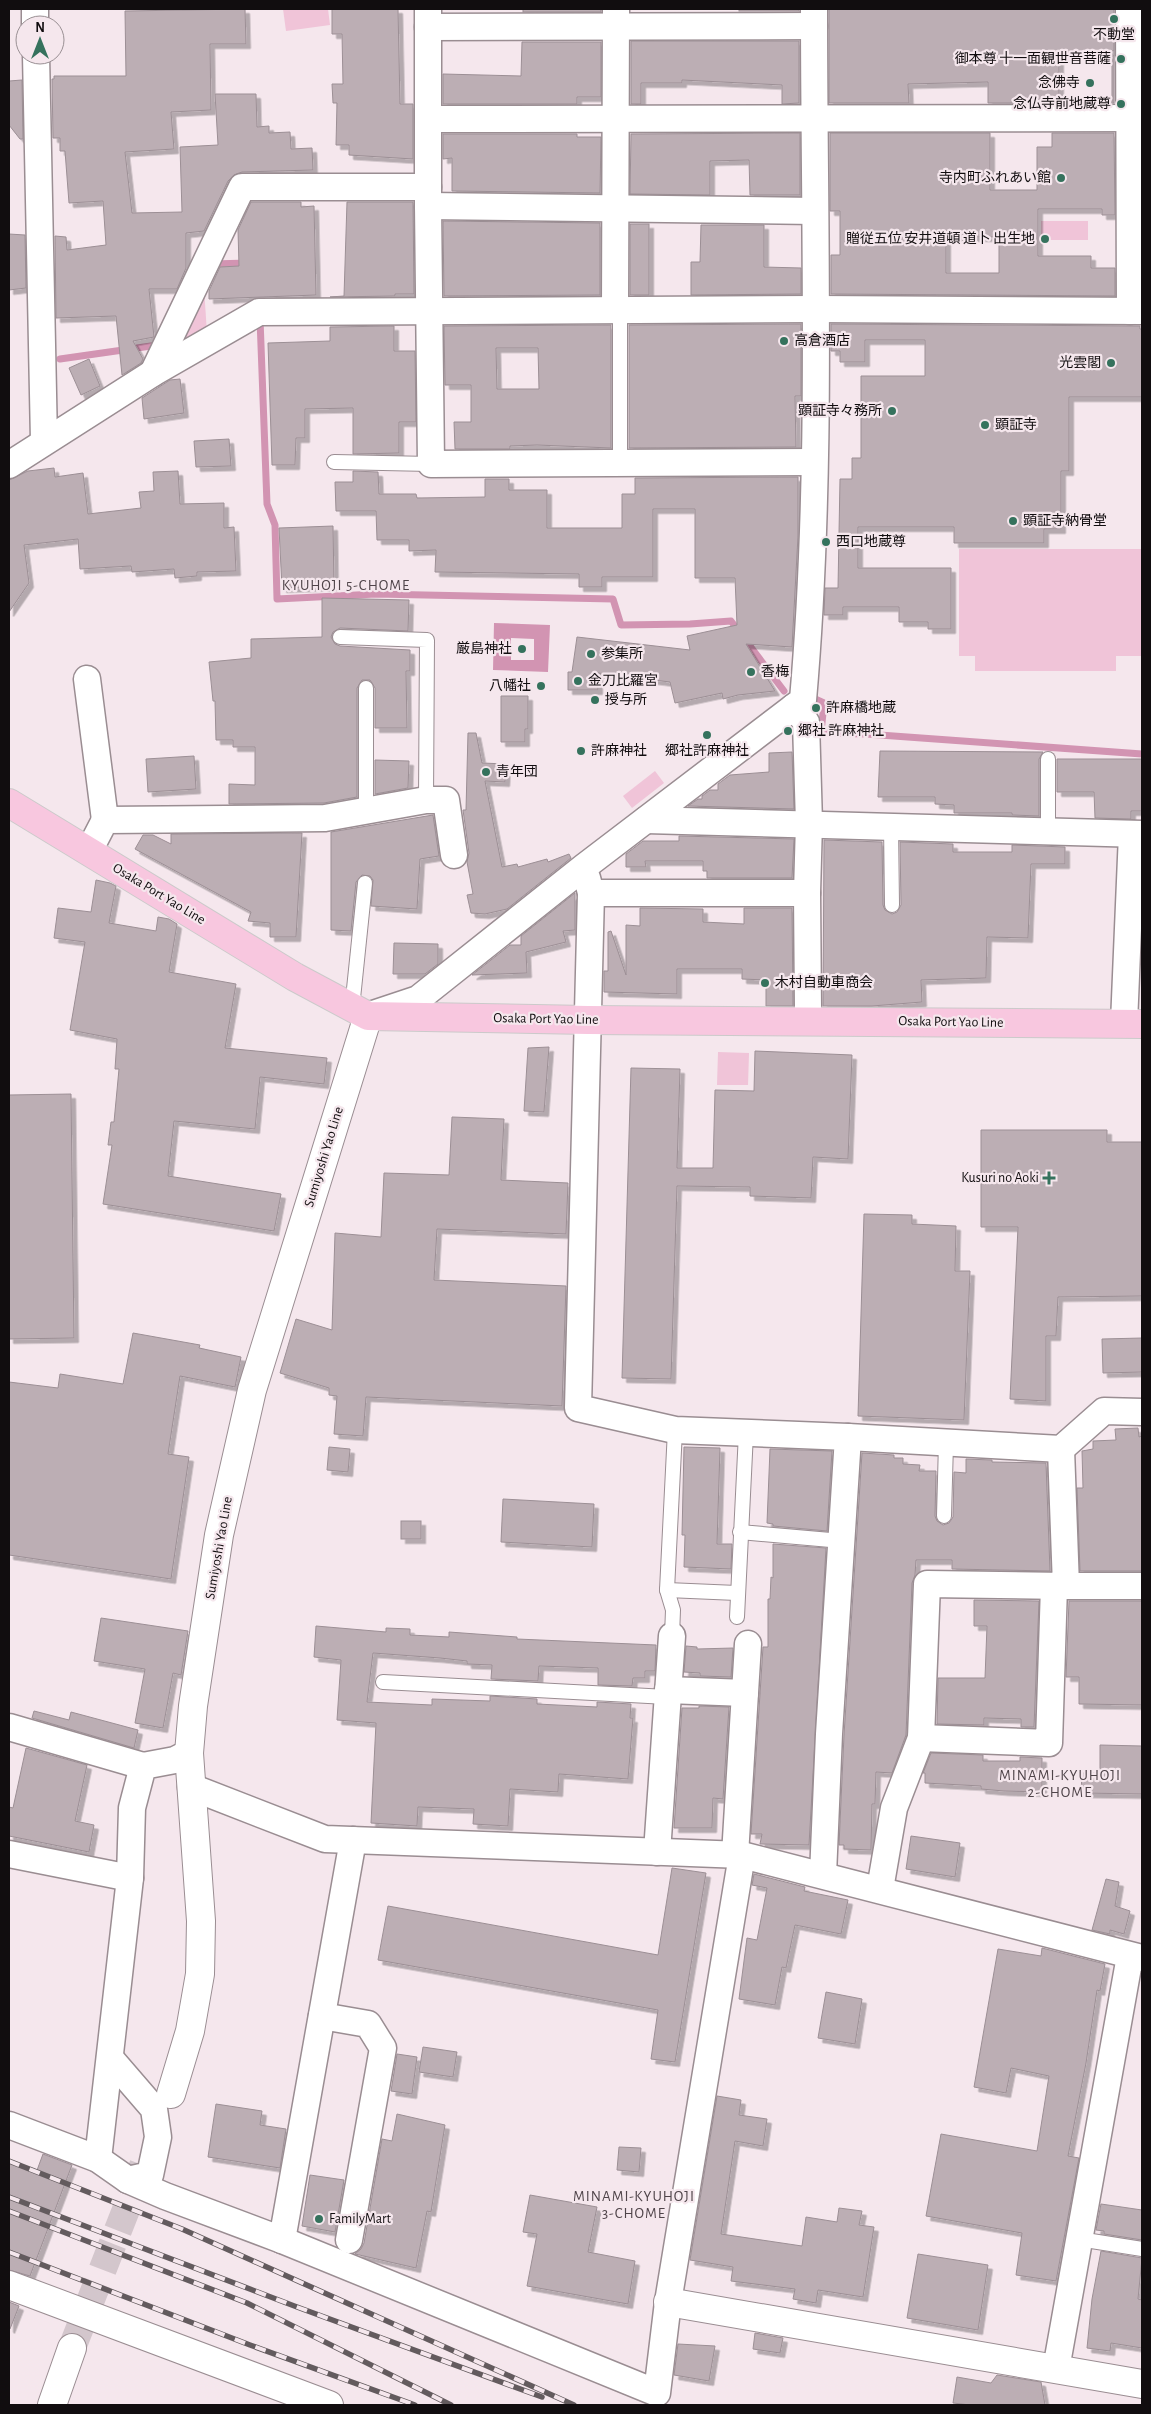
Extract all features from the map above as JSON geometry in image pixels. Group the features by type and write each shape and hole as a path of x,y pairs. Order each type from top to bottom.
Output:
{"main road":[{"name":"Osaka Port Yao Line","path":"9,803 295,977 360,1012 588,1020 1133,1024"},
{"name":"Sumiyoshi Yao Line","path":"172,2094 190,2031 200,1974 201,1921 189,1753 192,1706 219,1535 252,1390 360,1012"},
{"path":"9,2285 329,2405"},
{"path":"668,2302 1142,2384"},
{"path":"52,2405 72,2348"}],"street":[{"path":"9,465 153,373 259,312 816,309 1136,311 1136,118 1129,9"},
{"path":"360,1012 418,999 584,867 803,700 809,624 814,462 816,309 813,118 814,17 428,18 431,464 814,462"},
{"path":"616,18 615,208 617,310"},
{"path":"36,65 44,441"},
{"path":"429,119 1136,118"},
{"path":"153,373 242,187 615,208 814,211"},
{"path":"87,679 105,820 89,851"},
{"path":"794,707 806,722 809,823 807,894 808,1009"},
{"path":"105,820 325,818 426,800 446,800 454,855"},
{"path":"646,820 891,825 1137,834 1133,1024"},
{"path":"584,867 591,894 578,1408 675,1430 848,1437 1061,1449 1104,1411 1142,1412"},
{"path":"591,894 807,894"},
{"path":"823,1875 848,1437"},
{"path":"921,1738 1049,1743 1060,1586 1061,1449"},
{"path":"880,1889 894,1808 921,1738 927,1584 1142,1586"},
{"path":"657,1852 672,1636"},
{"path":"9,2125 98,2159 128,2180 165,2196 282,2240 657,2393 668,2302 739,1856 748,1644"},
{"path":"668,1694 745,1693"},
{"path":"9,1727 143,1766 175,1760 189,1753"},
{"path":"98,2159 130,1878 132,1808 143,1766"},
{"path":"191,1787 325,1839 739,1856 880,1889 1136,1957 1079,2239 1056,2369"},
{"path":"282,2240 353,1840"},
{"path":"9,1854 130,1878"},
{"path":"322,2016 368,2024 383,2048 349,2240"},
{"path":"110,2058 154,2109 158,2137 150,2174 128,2180"}],"lane":[{"path":"617,310 620,463"},
{"path":"334,462 431,464"},
{"path":"340,637 427,640 426,800"},
{"path":"366,688 366,810"},
{"path":"1048,759 1048,830"},
{"path":"891,825 892,905"},
{"path":"360,1012 365,883"},
{"path":"672,1636 673,1610 667,1590 675,1430"},
{"path":"737,1617 746,1433"},
{"path":"944,1516 946,1443"},
{"path":"740,1532 842,1541"},
{"path":"667,1590 737,1593"},
{"path":"383,1682 668,1694"},
{"path":"1079,2239 1142,2249"}],"shaded area":[{"path":"283,9 328,9 330,25 286,31"},
{"path":"1041,221 1088,221 1088,240 1041,240"},
{"path":"204,288 207,333 176,349"},
{"path":"959,549 1142,549 1142,656 1116,656 1116,671 975,671 975,656 959,656"},
{"path":"494,623 550,625 548,672 493,670","holes":["511,638 534,639 534,660 511,660"]},
{"path":"655,771 664,783 632,808 623,796"},
{"path":"718,1052 749,1053 748,1085 717,1085"}],"building":[{"path":"245,9 246,44 210,44 211,110 171,112 174,149 125,152 132,213 182,212 180,147 218,145 215,94 256,94 257,127 269,126 269,133 290,132 291,149 312,148 313,170 242,172 234,175 228,181 204,231 186,233 186,268 177,289 149,289 154,337 133,341 143,359 141,363 122,375 116,316 56,318 55,236 66,237 67,250 106,245 103,201 69,203 65,151 60,151 60,138 53,138 52,79 54,79 54,76 126,76 125,11"},
{"path":"332,9 398,9 400,104 413,104 413,159 349,155 349,145 336,145 337,103 333,103 332,84 343,84 342,34 332,34"},
{"path":"523,9 601,9 601,12 523,12"},
{"path":"739,9 799,9 799,11 739,11"},
{"path":"829,9 1114,9 1114,51 1059,51 1059,102 1112,102 1112,55 1114,55 1114,103 988,103 988,82 908,84 909,103 829,103"},
{"path":"631,41 799,41 799,103 782,104 782,85 682,80 682,83 641,83 641,104 631,104"},
{"path":"522,42 601,42 601,97 577,97 577,104 443,104 443,74 521,76"},
{"path":"22,80 23,139 20,139 9,125 9,81"},
{"path":"800,133 800,195 750,195 749,160 710,161 710,195 630,194 631,134"},
{"path":"830,133 990,133 990,190 1037,190 1037,147 1052,147 1052,133 1114,133 1115,215 1102,215 1102,209 1038,209 1038,256 1091,256 1091,268 1115,268 1115,296 831,294 831,255 840,255 840,211 830,211","holes":["946,237 999,237 999,273 946,273"]},
{"path":"443,134 577,134 577,137 601,137 600,193 452,191 452,158 443,159"},
{"path":"251,202 301,202 301,207 314,206 316,295 209,299 209,291 220,267 239,266 238,230"},
{"path":"347,202 413,202 414,294 330,297 344,296"},
{"path":"443,221 600,223 600,295 444,296"},
{"path":"630,224 649,224 649,295 630,295"},
{"path":"701,225 764,225 764,267 801,268 801,294 691,295 691,262 700,262"},
{"path":"9,234 25,235 26,288 9,290"},
{"path":"801,324 801,396 795,396 796,447 629,448 629,325"},
{"path":"831,324 1140,326 1140,329 1142,329 1142,397 1069,397 1069,471 1061,471 1061,529 1044,529 1044,543 954,543 954,527 858,527 858,568 951,568 951,629 928,629 928,622 899,622 899,607 843,607 843,615 824,615 825,588 838,588 840,479 852,479 852,458 861,458 861,376 925,376 925,340 865,340 865,362 840,362 840,351 831,351"},
{"path":"611,325 611,448 537,445 510,446 510,449 455,449 454,422 471,422 471,385 445,385 444,326","holes":["496,348 538,348 539,389 497,389"]},
{"path":"394,326 394,351 415,351 416,422 399,422 399,453 353,454 353,408 305,409 305,438 296,438 295,465 272,465 268,343 330,341 330,327"},
{"path":"89,359 100,386 81,395 69,368"},
{"path":"180,379 184,413 144,419 142,398 170,380"},
{"path":"229,439 231,466 196,467 194,441"},
{"path":"54,468 55,477 83,473 88,514 141,508 139,492 154,491 153,472 178,471 180,504 224,503 224,528 234,527 236,571 197,572 197,576 175,578 174,569 132,572 131,566 80,569 78,539 24,545 29,583 9,612 9,480 28,471"},
{"path":"353,471 378,472 379,494 416,494 417,498 485,497 485,479 509,479 509,490 547,490 547,528 622,528 622,494 635,494 635,478 798,477 798,536 792,647 746,644 775,691 738,695 723,699 722,693 675,703 670,682 598,673 598,690 568,690 568,672 572,672 577,637 690,650 687,636 737,625 735,578 695,578 695,509 653,509 653,577 602,577 602,587 579,587 579,574 435,572 436,550 409,551 409,540 377,540 376,511 336,511 335,482 353,482"},
{"path":"333,526 334,586 282,588 279,528"},
{"path":"322,598 409,600 408,631 340,628 333,632 331,637 335,644 340,646 410,650 410,671 406,671 407,728 375,728 375,688 370,680 362,680 357,688 357,797 324,803 229,804 229,784 255,785 255,747 233,747 233,740 216,740 215,701 213,701 209,662 251,658 251,639 322,637"},
{"path":"501,696 528,696 528,729 525,729 525,742 501,742"},
{"path":"468,733 476,733 482,763 506,764 505,782 485,781 502,867 517,864 518,867 547,859 548,862 569,854 571,858 507,909 485,914 471,913 467,895 473,894 467,862 469,853 463,810 466,810"},
{"path":"880,751 1043,752 1039,759 1039,816 1012,815 1012,813 954,813 954,805 935,804 935,797 878,797"},
{"path":"792,752 794,809 688,806 698,799 702,799 702,796 710,790 718,790 718,784 730,775 769,772 769,753"},
{"path":"194,756 196,789 148,792 146,759"},
{"path":"1057,759 1142,759 1142,811 1131,811 1131,819 1095,818 1094,792 1057,792"},
{"path":"375,760 409,761 408,788 375,794"},
{"path":"433,815 439,856 420,859 417,909 371,906 373,880 370,876 362,875 356,882 351,931 331,930 331,832"},
{"path":"302,833 296,937 270,937 270,923 248,921 251,912 135,849 143,835 153,835 171,844 171,834"},
{"path":"679,836 794,839 792,878 707,878 707,871 703,871 703,861 645,861 646,867 626,867 626,854 643,841 679,841"},
{"path":"824,840 882,842 883,905 885,910 892,914 897,912 901,905 900,842 953,844 953,852 1012,852 1012,845 1065,847 1065,864 1031,864 1028,938 987,937 986,978 921,980 922,1002 872,1006 823,1006"},
{"path":"96,880 116,886 109,923 156,931 158,917 169,919 177,924 169,972 236,984 225,1048 327,1058 324,1084 260,1077 255,1129 174,1121 168,1176 281,1194 274,1231 103,1204 112,1145 108,1145 111,1122 114,1122 119,1069 115,1069 117,1039 70,1030 85,942 54,938 58,908 91,912"},
{"path":"575,893 575,930 563,931 566,942 526,952 527,973 472,975 510,945 521,945 521,936"},
{"path":"640,908 703,909 703,922 744,924 744,908 792,908 793,1006 766,1006 766,980 742,979 742,969 677,969 677,994 604,992 604,971 608,971 608,932 611,931 626,975 626,925 640,926"},
{"path":"394,943 438,944 438,964 425,974 393,974"},
{"path":"549,1047 544,1112 524,1111 528,1048"},
{"path":"755,1051 852,1055 848,1159 813,1157 811,1198 750,1196 750,1187 677,1186 671,1379 622,1378 631,1068 680,1069 677,1168 713,1168 715,1090 754,1091"},
{"path":"71,1094 74,1338 9,1339 9,1095"},
{"path":"452,1117 504,1119 501,1180 568,1183 566,1234 437,1229 434,1280 566,1286 562,1406 366,1397 363,1436 334,1434 337,1396 329,1395 329,1388 280,1373 296,1319 332,1330 335,1233 381,1237 384,1173 449,1175"},
{"path":"981,1130 1107,1130 1107,1142 1142,1142 1142,1296 1058,1297 1056,1336 1046,1336 1046,1401 1010,1399 1018,1227 981,1227"},
{"path":"864,1214 912,1215 912,1224 956,1226 955,1271 970,1271 964,1420 858,1416"},
{"path":"133,1333 200,1345 199,1348 241,1357 235,1387 180,1376 168,1454 189,1457 171,1579 9,1555 9,1382 58,1388 60,1374 123,1384"},
{"path":"1142,1338 1142,1372 1103,1373 1102,1339"},
{"path":"1138,1428 1139,1437 1142,1436 1142,1571 1080,1571 1077,1488 1083,1488 1082,1451 1093,1449 1093,1441 1116,1440 1115,1429"},
{"path":"329,1447 350,1449 348,1472 327,1470"},
{"path":"684,1447 720,1448 717,1544 732,1544 731,1569 684,1567 685,1535 682,1535"},
{"path":"770,1449 832,1451 827,1531 773,1526 773,1524 767,1523"},
{"path":"862,1453 894,1455 894,1458 903,1458 903,1464 920,1465 919,1471 936,1471 935,1516 937,1521 943,1525 949,1523 953,1517 954,1472 966,1473 966,1459 992,1460 992,1462 1046,1463 1050,1571 952,1569 952,1560 916,1560 915,1575 912,1583 906,1735 892,1773 876,1772 875,1804 872,1804 871,1850 844,1849 844,1845 839,1845"},
{"path":"503,1499 594,1504 592,1547 501,1542"},
{"path":"401,1521 421,1521 421,1539 401,1539"},
{"path":"773,1544 826,1548 809,1845 760,1844 762,1834 751,1834 763,1647 768,1647 768,1599 770,1599 771,1577 773,1578"},
{"path":"974,1600 1039,1601 1034,1727 1021,1727 1021,1719 984,1718 984,1725 937,1724 938,1678 985,1678 987,1626 974,1626"},
{"path":"1069,1601 1142,1601 1142,1705 1079,1704 1079,1677 1066,1677"},
{"path":"101,1618 188,1631 181,1675 173,1673 163,1728 135,1723 145,1669 94,1661"},
{"path":"316,1626 386,1632 386,1628 410,1629 410,1635 449,1637 449,1632 517,1637 517,1639 656,1645 655,1671 645,1671 645,1678 633,1678 632,1686 598,1685 598,1668 539,1666 538,1681 491,1679 492,1665 467,1664 467,1661 440,1658 373,1653 367,1702 432,1705 432,1699 490,1701 490,1696 537,1699 537,1704 597,1707 597,1702 631,1704 630,1718 633,1718 628,1779 559,1774 558,1792 510,1789 508,1826 473,1824 474,1809 418,1807 417,1826 371,1823 376,1723 337,1720 341,1660 314,1657"},
{"path":"686,1646 697,1647 697,1649 733,1648 731,1677 700,1676 700,1673 684,1672"},
{"path":"699,1706 729,1707 723,1799 713,1798 712,1828 674,1828 682,1708 699,1708"},
{"path":"34,1711 69,1720 71,1712 138,1730 134,1748 32,1718"},
{"path":"1100,1745 1142,1746 1142,1794 1081,1793 1082,1773 1100,1773"},
{"path":"26,1748 87,1765 75,1821 94,1825 89,1852 9,1836 9,1807 13,1808"},
{"path":"931,1753 983,1755 983,1761 1020,1761 1020,1757 1042,1758 1042,1792 1004,1791 981,1789 981,1786 925,1783 925,1773 923,1773"},
{"path":"911,1836 960,1843 955,1877 906,1869"},
{"path":"672,1868 706,1873 675,2062 651,2059 658,2010 378,1960 388,1906 658,1955"},
{"path":"754,1874 805,1887 804,1891 848,1900 841,1934 795,1925 786,1968 782,1967 775,2005 739,1999 747,1938 757,1940 767,1888 752,1885"},
{"path":"1106,1879 1119,1882 1115,1906 1130,1911 1124,1934 1110,1930 1110,1934 1092,1930"},
{"path":"1042,1948 1105,1964 1100,1991 1097,1990 1086,2063 1068,2156 1079,2158 1056,2281 1016,2275 1022,2233 926,2216 941,2134 1037,2151 1049,2076 1011,2068 1006,2093 974,2087 998,1949 1041,1956"},
{"path":"826,1992 862,1999 855,2044 818,2038"},
{"path":"423,2047 457,2052 453,2077 419,2072"},
{"path":"397,2054 417,2057 412,2094 391,2091"},
{"path":"717,2096 741,2100 739,2115 767,2119 763,2146 735,2141 721,2234 802,2246 806,2217 837,2222 839,2208 862,2211 859,2225 874,2227 863,2297 818,2290 816,2303 793,2299 795,2289 731,2281 733,2267 690,2260"},
{"path":"216,2104 262,2111 260,2125 286,2129 280,2168 208,2157"},
{"path":"397,2114 445,2125 431,2212 427,2211 416,2268 355,2254 364,2243 382,2139 392,2141"},
{"path":"619,2147 641,2148 639,2172 617,2170"},
{"path":"43,2154 72,2165 30,2276 9,2270 9,2162 36,2173"},
{"path":"310,2175 344,2180 335,2232 302,2226"},
{"path":"530,2195 597,2207 588,2252 635,2261 628,2304 527,2286 537,2234 523,2232"},
{"path":"1101,2204 1142,2210 1142,2240 1104,2234 1104,2231 1096,2230"},
{"path":"1101,2251 1142,2258 1138,2299 1142,2300 1142,2348 1111,2343 1110,2351 1087,2348 1092,2299"},
{"path":"918,2254 988,2265 978,2330 907,2318"},
{"path":"9,2302 19,2306 10,2329 9,2328"},
{"path":"755,2333 783,2338 780,2353 753,2349"},
{"path":"678,2344 715,2346 709,2381 674,2375"},
{"path":"997,2375 1041,2382 1045,2405 970,2405 953,2403 957,2377 991,2383"}],"waterway":[{"path":"212,264 248,263"},
{"path":"260,319 267,504 275,525 277,599 376,594 613,599 621,625 690,624 731,621 784,691"},
{"path":"60,359 158,345"},
{"path":"813,698 824,703 821,733 866,734 1142,754"}],"tunnel":[{"path":"72,2348 145,2161"}],"railway":[{"path":"9,2161 182,2229 574,2405"},
{"path":"9,2197 297,2307 542,2397"},
{"path":"9,2211 247,2303 451,2405"},
{"path":"9,2252 250,2345 415,2405"}],"place":[{"name":"不動堂","path":"1114,19"},
{"name":"御本尊 十一面観世音菩薩","path":"1121,59"},
{"name":"念佛寺","path":"1090,83"},
{"name":"念仏寺前地蔵尊","path":"1121,104"},
{"name":"寺内町ふれあい館","path":"1061,178"},
{"name":"贈従五位 安井道頓 道卜 出生地","path":"1045,239"},
{"name":"高倉酒店","path":"784,341"},
{"name":"光雲閣","path":"1111,363"},
{"name":"顕証寺々務所","path":"892,411"},
{"name":"顕証寺","path":"985,425"},
{"name":"顕証寺納骨堂","path":"1013,521"},
{"name":"西口地蔵尊","path":"826,542"},
{"name":"厳島神社","path":"522,649"},
{"name":"参集所","path":"591,654"},
{"name":"香梅","path":"751,672"},
{"name":"金刀比羅宮","path":"578,681"},
{"name":"八幡社","path":"541,686"},
{"name":"授与所","path":"595,700"},
{"name":"許麻橋地蔵","path":"816,708"},
{"name":"郷社 許麻神社","path":"788,731"},
{"name":"郷社許麻神社","path":"707,735"},
{"name":"許麻神社","path":"581,751"},
{"name":"青年団","path":"486,772"},
{"name":"木村自動車商会","path":"765,983"},
{"name":"Kusuri no Aoki","path":"1049,1178"},
{"name":"FamilyMart","path":"319,2219"}],"district":[{"name":"KYUHOJI 5-CHOME","path":"346,585"},
{"name":"MINAMI-KYUHOJI 2-CHOME","path":"1060,1784"},
{"name":"MINAMI-KYUHOJI 3-CHOME","path":"634,2204"}]}
